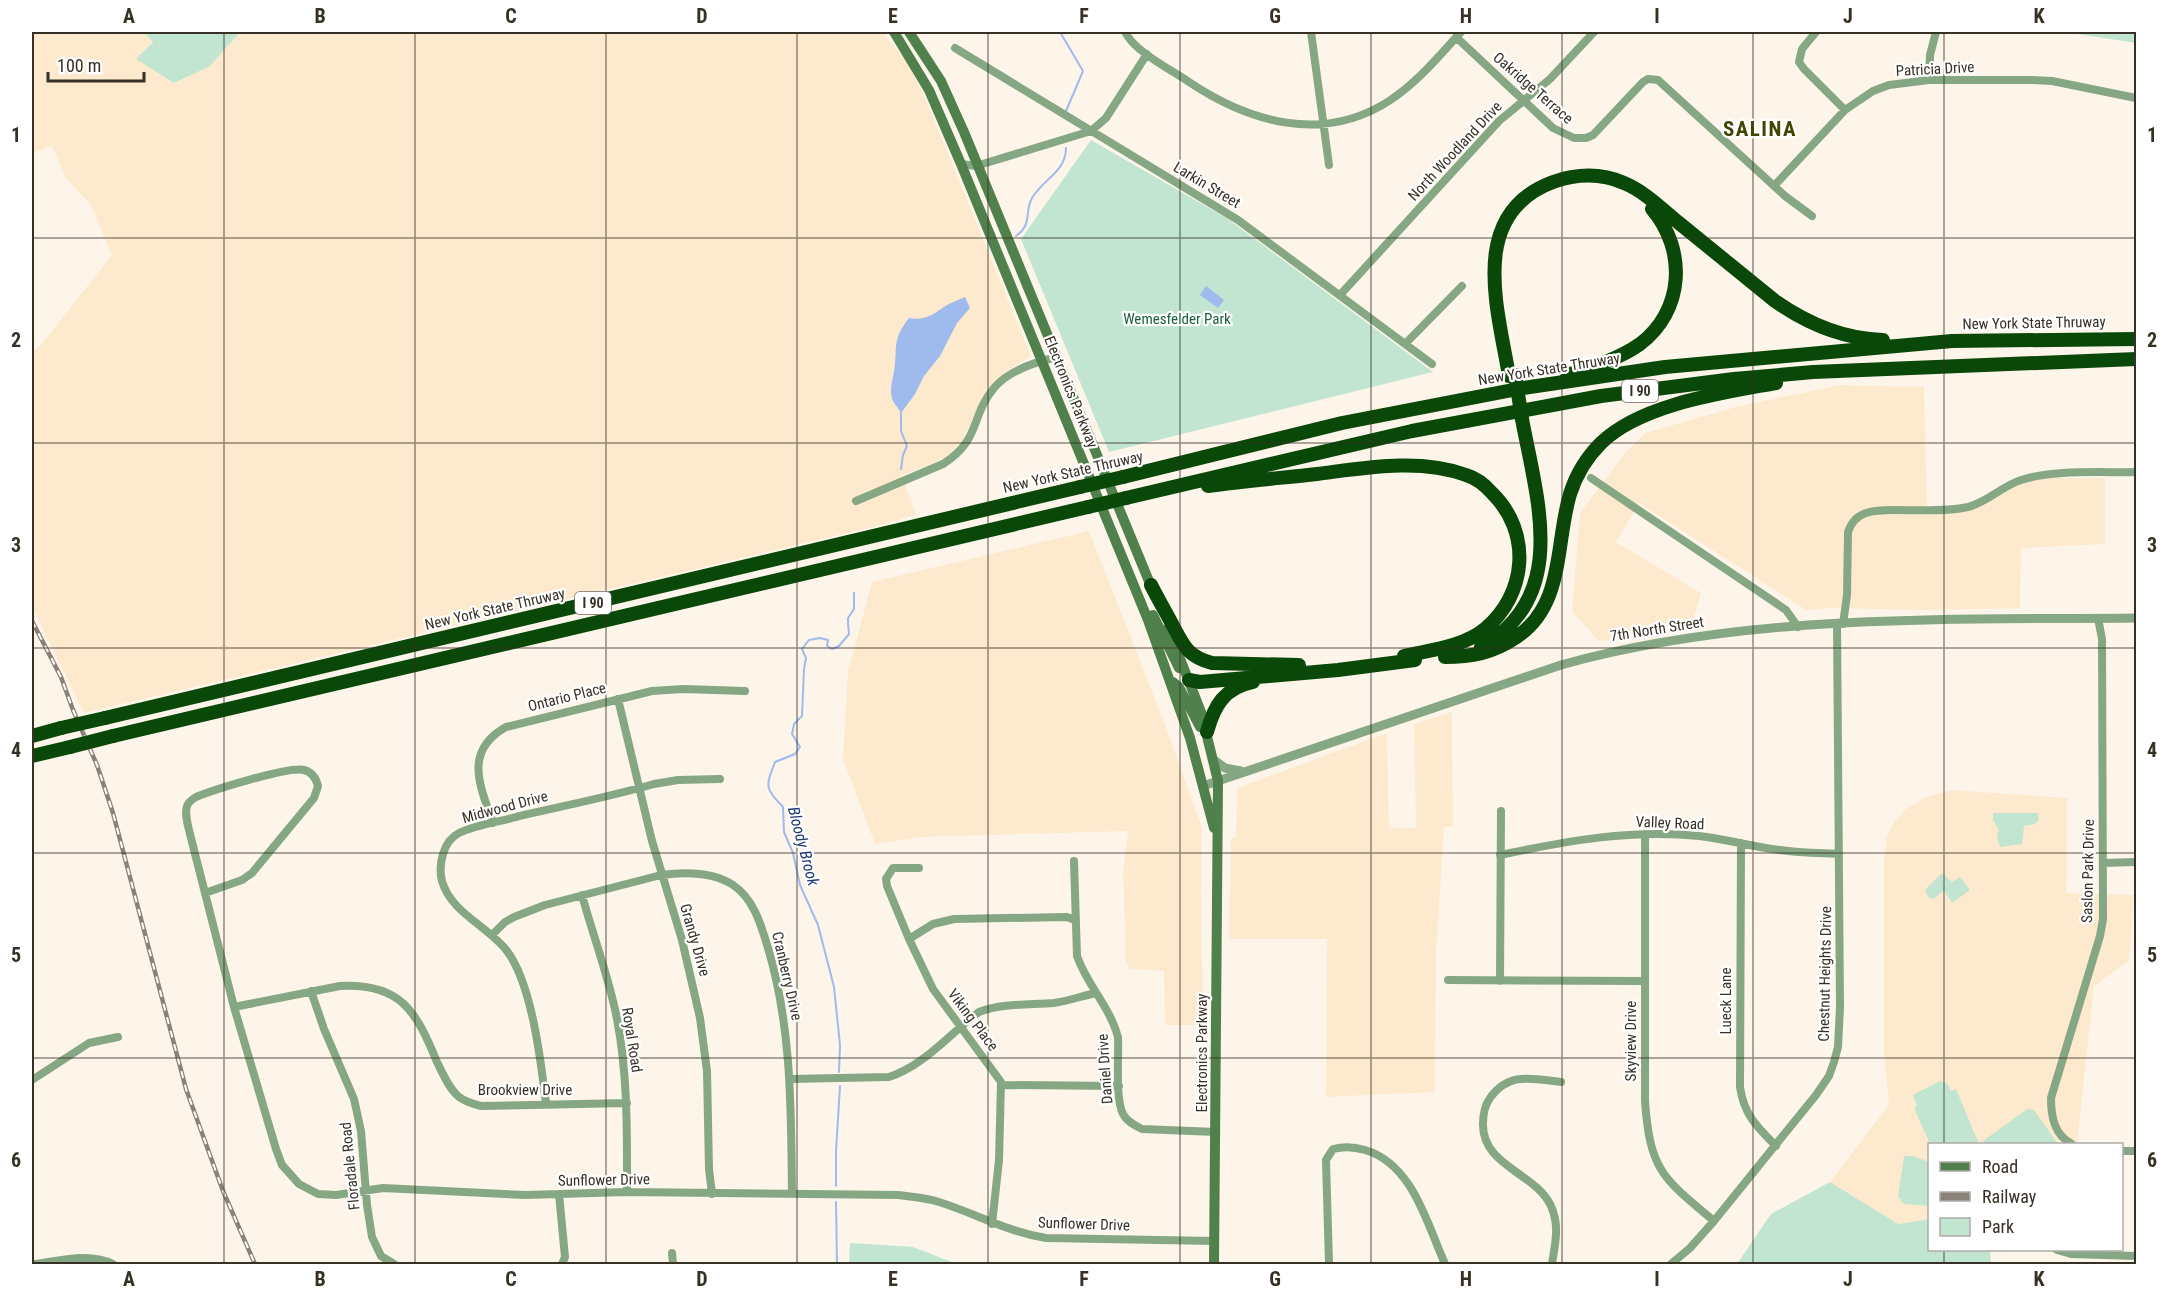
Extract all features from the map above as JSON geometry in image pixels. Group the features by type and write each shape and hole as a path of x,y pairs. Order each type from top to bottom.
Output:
{"highway":[{"path":"1151,585 1180,642 1201,660 1212,663 1338,670 1445,657 1464,654 1480,648 1503,633 1516,620 1534,591 1540,557 1539,520 1493,273 1493,259 1504,224 1523,200 1550,183 1581,175 1609,177 1638,190 1775,301 1795,315 1817,326 1845,335 1870,339 1952,341"},
{"path":"1512,375 1498,274 1500,247 1513,219 1528,202 1544,192 1575,181 1601,182 1618,186 1641,198 1662,221 1674,247 1677,282 1666,314 1648,338 1617,357 1523,388"},
{"name":"New York State Thruway","path":"32,736 1342,423 1523,388 1701,363 1952,341 2136,339"},
{"name":"I 90","path":"32,756 1330,448 1513,411 1601,396 1734,379 1862,370 2136,359"},
{"path":"1445,657 1484,654 1505,645 1535,620 1546,604 1554,585 1566,510 1574,485 1584,465 1610,435 1627,424 1655,412 1686,403 1739,390 1862,370"},
{"path":"1189,680 1200,682 1459,649 1475,644 1503,627 1516,612 1526,595 1534,560 1534,517 1520,419"},
{"path":"1152,492 1347,470 1418,466 1465,474 1479,482 1505,506 1515,526 1520,547 1520,569 1516,585 1500,615 1484,630 1457,644 1404,656"},
{"path":"1207,732 1215,707 1224,695 1233,689 1303,668"}],"main road":[{"path":"894,32 925,82 961,164 971,172"},
{"name":"Electronics Parkway","path":"909,32 941,81 971,172 1042,361 1122,556 1169,679 1190,738 1218,843"},
{"path":"945,127 968,159 971,172"},
{"name":"Electronics Parkway","path":"971,172 993,215 1007,236 1189,680 1214,760 1218,781 1214,1264"},
{"path":"1122,556 1145,598 1173,659 1189,680"},
{"path":"1169,679 1189,680"},
{"path":"1169,679 1179,687 1211,749"}],"street":[{"path":"1125,32 1147,54 1200,90 1232,108 1265,120 1294,124 1323,123 1344,119 1388,101 1419,76 1458,34"},
{"path":"1311,32 1329,165"},
{"name":"North Woodland Drive","path":"1340,295 1499,121 1550,79 1594,32"},
{"path":"1816,32 1802,49 1799,62 1845,110"},
{"path":"1929,80 1930,55 1936,32"},
{"name":"Oakridge Terrace","path":"1458,34 1524,101 1559,131 1574,138 1586,138 1593,135 1643,82 1653,79 1665,86 1795,205 1812,216"},
{"name":"Larkin Street","path":"955,48 1238,220 1432,364"},
{"path":"971,172 1091,131 1106,118 1147,54"},
{"name":"Patricia Drive","path":"1774,186 1845,110 1860,98 1888,85 1929,80 2052,81 2136,98"},
{"path":"1406,345 1462,286"},
{"path":"856,501 943,464 954,457 969,439 984,405 997,384 1042,361 1057,357"},
{"name":"Chestnut Heights Drive","path":"1671,1264 1690,1248 1714,1221 1816,1095 1828,1076 1838,1047 1840,1007 1840,624 1847,595 1848,532 1851,526 1858,517 1868,512 1970,507 1987,500 2010,485 2040,475 2136,472"},
{"path":"1591,478 1786,610 1798,627"},
{"name":"Saslon Park Drive","path":"2071,1143 2059,1134 2055,1126 2051,1112 2051,1098 2100,936 2103,919 2102,639 2098,618"},
{"name":"7th North Street","path":"1203,786 1552,668 1606,652 1680,639 1840,624 1893,621 2136,618"},
{"name":"Ontario Place","path":"493,823 477,769 485,744 498,732 515,724 652,691 683,688 745,691"},
{"name":"Grandy Drive","path":"618,699 661,875 694,987 702,1027 707,1071 709,1169 712,1194"},
{"path":"1214,760 1234,771 1249,770"},
{"name":"Sunflower Drive","path":"205,893 242,880 262,862 314,798 318,786 314,776 307,770 290,770 212,792 191,800 186,814 205,893 234,1007 265,1118 282,1165 293,1179 306,1189 318,1194 336,1195 383,1188 559,1194 627,1192 898,1195 925,1198 941,1203 1024,1235 1046,1238 1215,1241"},
{"name":"Midwood Drive","path":"546,1104 535,1027 522,979 515,963 492,935 459,909 441,879 441,864 450,841 456,835 493,823 639,788 678,780 720,778"},
{"path":"1500,981 1501,811"},
{"name":"Valley Road","path":"1500,855 1609,835 1699,836 1778,850 1839,854"},
{"name":"Skyview Drive","path":"1645,835 1645,1101 1650,1146 1663,1175 1673,1187 1714,1221"},
{"name":"Lueck Lane","path":"1741,843 1740,1087 1742,1102 1748,1114 1756,1126 1776,1146"},
{"name":"Daniel Drive","path":"1074,861 1077,956 1082,970 1109,1012 1118,1036 1120,1105 1124,1117 1142,1129 1216,1132"},
{"path":"2103,863 2136,862"},
{"name":"Viking Place","path":"919,868 893,868 886,879 909,939 933,989 992,1068 1002,1085"},
{"name":"Cranberry Drive","path":"492,935 505,922 545,905 661,875 680,873 720,879 732,885 750,903 761,924 771,959 787,1038 792,1194"},
{"name":"Royal Road","path":"582,895 617,1017 627,1103 627,1192"},
{"path":"909,939 933,924 954,919 1067,917 1075,920"},
{"path":"1448,980 1645,981"},
{"name":"Brookview Drive","path":"234,1007 311,991 358,985 389,993 415,1015 448,1084 458,1096 468,1102 481,1106 627,1103"},
{"name":"Floradale Road","path":"311,991 324,1029 354,1099 361,1131 369,1216 376,1250 393,1264"},
{"path":"790,1079 889,1077 905,1072 917,1064 979,1012 1017,1004 1060,1002 1096,993"},
{"path":"32,1080 89,1043 118,1037"},
{"path":"1552,1264 1557,1231 1550,1204 1539,1190 1496,1157 1488,1147 1482,1127 1486,1108 1491,1098 1512,1079 1529,1078 1561,1082"},
{"path":"992,1224 999,1160 1002,1085 1119,1086"},
{"path":"1329,1264 1326,1160 1333,1149 1349,1147 1377,1154 1397,1169 1414,1196 1445,1264"},
{"path":"559,1194 565,1257 562,1264"},
{"path":"2060,1251 2094,1260 2136,1256"},
{"path":"672,1253 674,1264"},
{"path":"35,1264 78,1259 103,1260 113,1264"}],"shaded area":[{"path":"32,32 144,32 153,41 137,59 210,66 240,32 882,32 907,61 926,100 1031,356 1004,373 990,386 962,441 950,454 931,465 901,475 916,515 84,713 32,607 32,352 40,346 112,255 91,205 65,177 52,146 32,153"},
{"path":"1840,385 1924,387 1927,513 1959,512 1982,507 2020,483 2039,478 2105,478 2105,544 2021,548 2020,608 1806,610 1639,503 1616,542 1701,593 1691,627 1599,641 1572,611 1580,513 1624,454 1645,433 1736,407"},
{"path":"1089,531 1164,722 1202,828 1203,1025 1165,1025 1164,971 1129,969 1126,961 1123,871 1128,831 920,837 875,844 843,759 848,671 872,582"},
{"path":"1452,712 1453,826 1444,827 1436,953 1435,1092 1326,1097 1327,939 1229,939 1231,838 1236,837 1237,788 1387,733 1389,828 1416,828 1414,724"},
{"path":"1953,790 2067,798 2066,893 2134,895 2129,960 2094,986 2077,1143 1928,1143 1928,1219 1898,1224 1830,1182 1889,1105 1884,1055 1884,862 1887,836 1894,822 1906,809 1926,797"}],"green space":[{"path":"144,32 240,32 210,66 174,83 136,59 153,42"},
{"path":"2064,32 2136,32 2136,43"},
{"name":"Wemesfelder Park","path":"1091,140 1228,219 1433,372 1109,452 1021,239"},
{"path":"1993,813 2038,813 2039,820 2035,824 2024,826 2022,844 2000,847 1997,837 1999,830 1993,820"},
{"path":"1942,873 1952,882 1960,877 1970,890 1952,903 1944,890 1934,899 1929,898 1925,890"},
{"path":"1940,1081 1948,1084 1951,1091 1956,1089 1979,1143 1930,1143 1914,1108 1917,1106 1913,1095"},
{"path":"2027,1109 2034,1110 2057,1143 1985,1143 1983,1141"},
{"path":"1904,1156 1913,1156 1928,1162 1928,1206 1904,1204 1898,1197"},
{"path":"1830,1182 1898,1224 1928,1219 1928,1251 1990,1251 1991,1264 1737,1264 1771,1214"},
{"path":"850,1243 913,1247 957,1264 849,1264"}],"water":[{"path":"1206,286 1224,300 1218,308 1200,295"},
{"path":"965,297 970,308 957,323 940,356 924,376 915,394 901,413 893,401 891,390 896,344 903,326 909,318 930,316"}],"waterway":[{"path":"1060,32 1083,71 1066,111"},
{"path":"1016,236 1025,227 1032,198 1058,169 1065,156 1066,148"},
{"path":"901,413 901,431 907,446 901,469"},
{"name":"Bloody Brook","path":"839,1072 840,1045 834,987 818,925 800,885 793,853 784,832 783,807 772,795 768,786 775,762 795,754 800,747 792,734 794,724 802,716 806,658 802,649 809,640 820,638 828,640 827,646 832,649 839,646 849,634 848,618 854,609 854,593"},
{"name":"Bloody Brook","path":"836,1186 840,1086"},
{"name":"Bloody Brook","path":"836,1202 837,1264"}],"railway":[{"path":"32,621 61,677 97,765 113,813 186,1089 223,1191 255,1264"}],"district":[{"name":"SALINA","path":"1760,129"}]}
